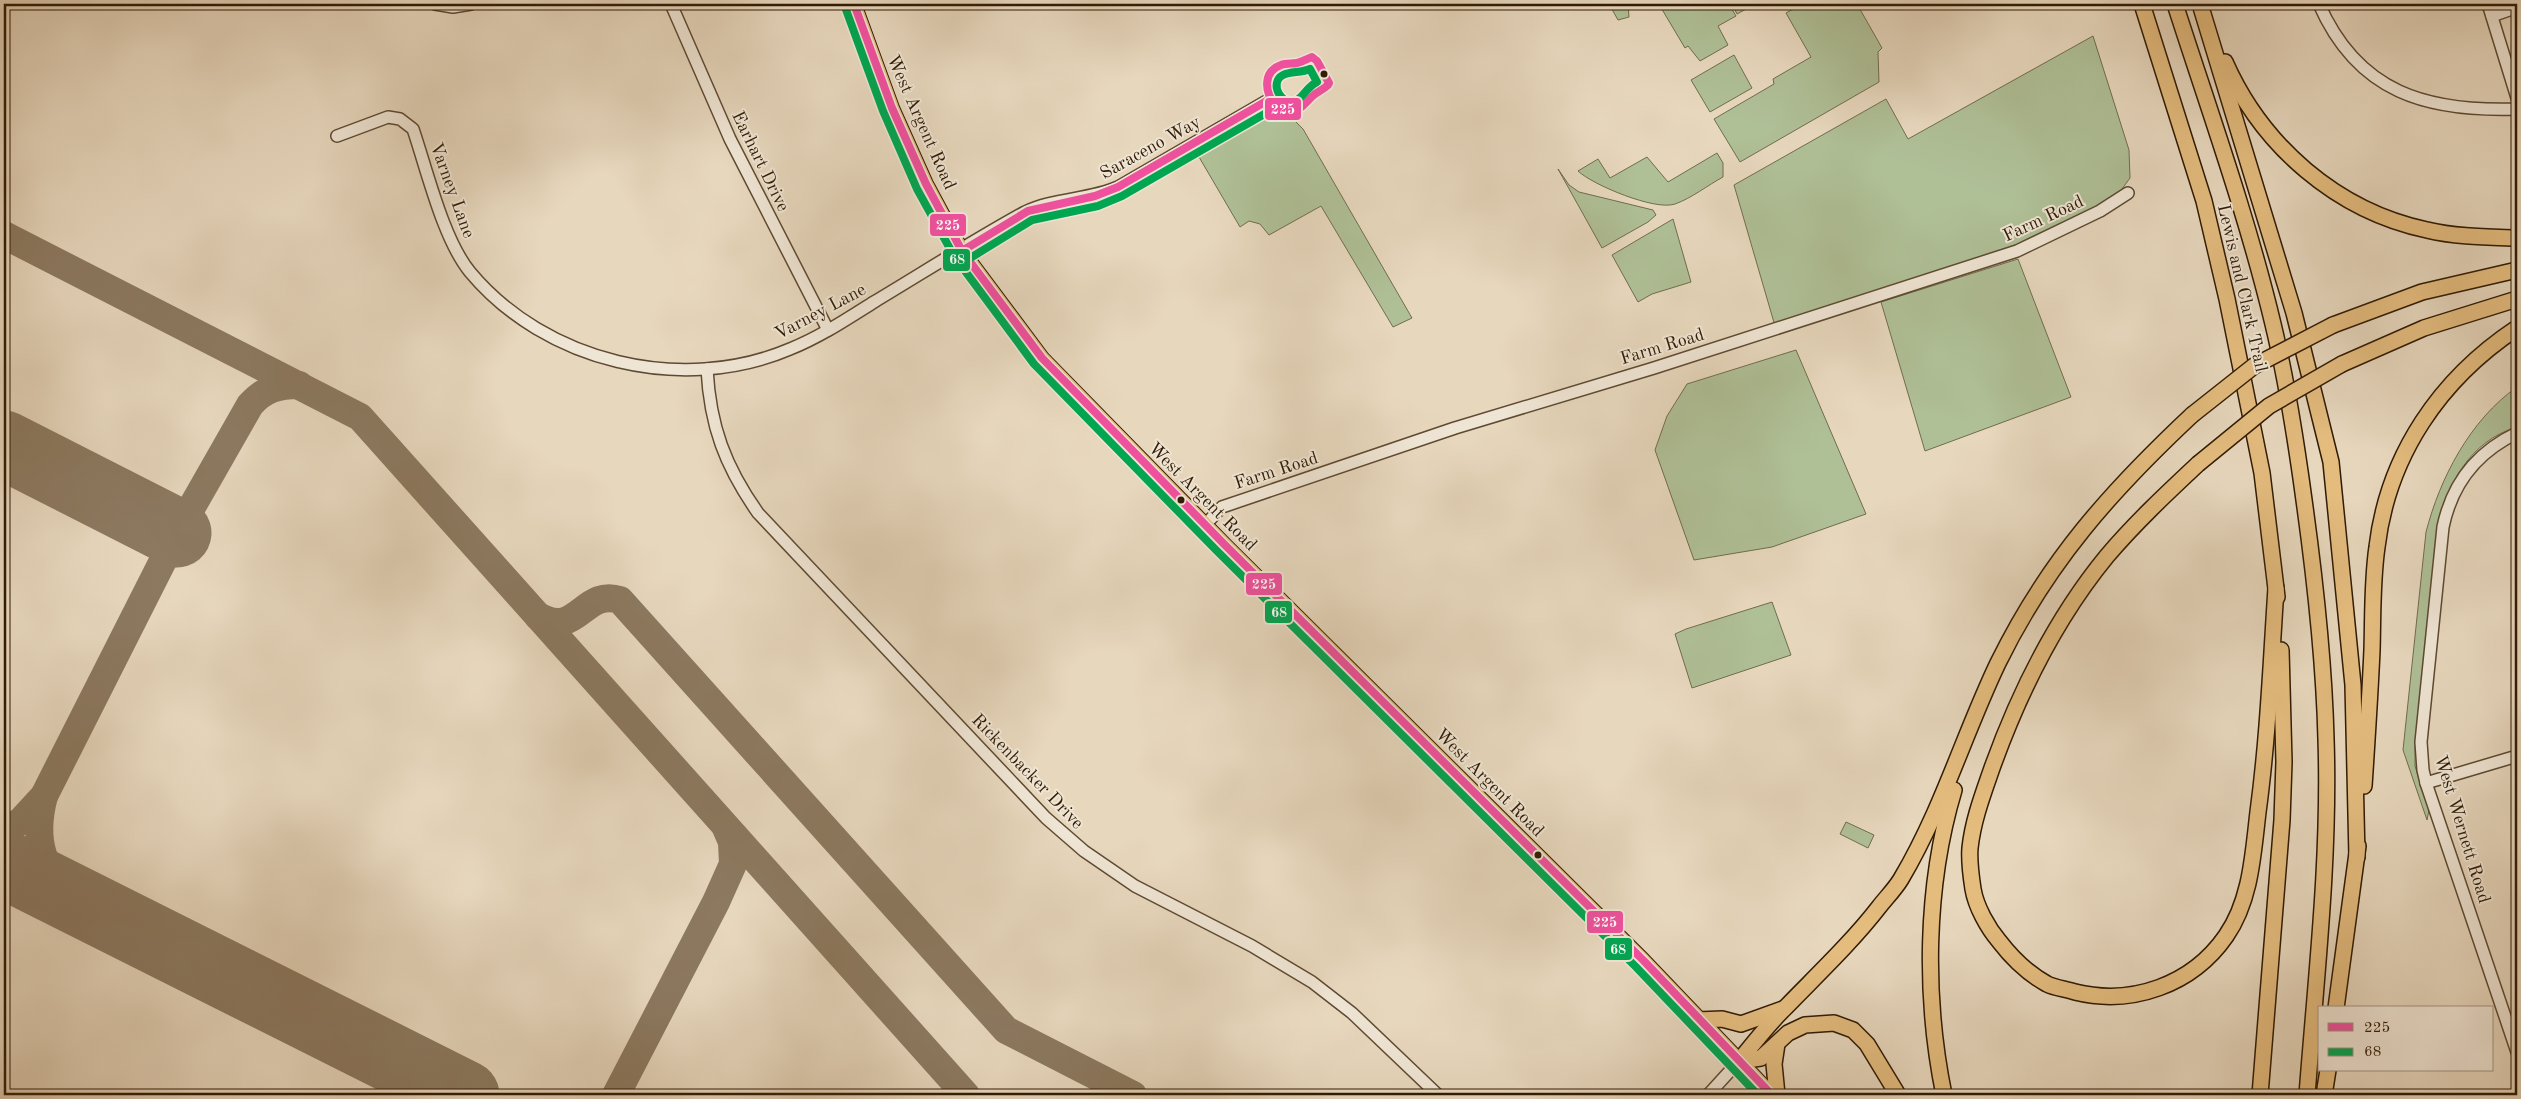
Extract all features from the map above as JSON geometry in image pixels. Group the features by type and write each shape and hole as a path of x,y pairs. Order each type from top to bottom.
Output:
{"highway":[{"path":"2132,4 2162,88 2174,100"},
{"name":"Lewis and Clark Trail","path":"2142,4 2174,100 2204,201 2246,387 2262,473 2276,588"},
{"path":"2175,4 2242,210 2273,324 2298,451 2314,567 2324,683 2327,799 2326,857 2307,1095"},
{"path":"2202,9 2228,69 2257,118 2287,153 2323,184 2362,208 2405,225 2450,234 2517,238"},
{"path":"2202,9 2294,313 2331,462 2353,685 2357,857"},
{"path":"1738,1061 1784,1008 1847,946 1900,880 1934,816 1970,728 2014,631 2053,568 2085,526 2122,483 2192,415 2254,366 2333,326 2422,292 2517,270"},
{"path":"2276,588 2266,756 2250,879 2240,908 2226,936 2204,960 2184,977 2142,995 2096,997 2049,985 2015,961 1990,930 1973,892 1970,849 1977,810 2004,735 2033,670 2070,608 2106,557 2152,506 2198,464 2269,406 2342,364 2424,328 2517,299"},
{"path":"2336,1006 2357,857 2369,718 2376,549 2390,486 2414,434 2445,389 2472,362 2517,328"},
{"path":"2260,1095 2282,820 2283,704 2276,588"},
{"path":"1944,1095 1936,1050 1933,1006 1931,942 1933,907 1943,835 1970,728"},
{"path":"1698,1020 1722,1019 1741,1024 1784,1008"},
{"path":"1738,1061 1761,1058 1788,1033 1805,1025 1823,1022 1843,1025 1861,1037 1874,1052 1898,1095"},
{"path":"1777,1044 1774,1064 1777,1095"},
{"path":"2324,1095 2328,1072"}],"main road":[{"name":"West Argent Road","path":"854,4 908,146 962,251 1042,358 1204,525 1643,960 1698,1020 1772,1095"}],"street":[{"path":"435,4 453,7 471,4"},
{"name":"Earhart Drive","path":"671,4 730,139 828,330"},
{"path":"2319,4 2332,30 2354,59 2368,72 2401,93 2416,100 2452,108 2517,109"},
{"path":"2488,4 2517,98"},
{"path":"2492,16 2512,9"},
{"name":"Saraceno Way","path":"962,251 1028,211 1095,196 1118,187 1270,99"},
{"name":"Varney Lane","path":"337,136 388,117 400,119 413,129 452,244 469,271 506,307 526,322 569,345 608,360 667,369 707,369 756,361 788,350 828,330 962,251"},
{"name":"Farm Road","path":"1204,525 1222,507 1455,428 1654,368 2017,251 2100,211 2128,192"},
{"name":"Rickenbacker Drive","path":"707,369 711,412 721,446 736,479 758,513 1046,818 1084,851 1136,886 1252,946 1312,982 1352,1013 1438,1095"},
{"name":"West Wernett Road","path":"2517,433 2478,458 2452,497 2445,520 2421,742 2422,763 2426,783 2517,1052"},
{"path":"2426,783 2517,756"},
{"path":"1708,1095 1738,1061"}],"green space":[{"path":"1609,4 1628,4 1629,17 1618,20"},
{"path":"1663,4 1729,4 1736,16 1718,26 1728,45 1700,61 1688,46 1685,48 1660,6"},
{"path":"1732,4 1755,4 1737,14"},
{"path":"1802,4 1857,4 1882,48 1878,52 1879,82 1740,162 1714,119 1774,84 1773,79 1811,57 1786,13"},
{"path":"2093,36 2129,150 2130,178 2119,193 2097,208 2001,253 1775,326 1734,185 1886,99 1908,139"},
{"path":"1734,55 1752,88 1710,112 1691,80"},
{"path":"1275,116 1295,121 1303,129 1412,318 1393,327 1321,206 1269,235 1260,224 1249,221 1240,227 1199,157 1261,118"},
{"path":"1717,153 1723,163 1723,177 1675,204 1654,204 1639,200 1597,183 1578,171 1598,159 1610,178 1647,157 1668,182"},
{"path":"1558,169 1569,185 1579,192 1653,210 1656,215 1648,222 1602,248"},
{"path":"1673,219 1691,282 1652,294 1638,302 1612,255"},
{"path":"2018,259 2071,397 1925,451 1881,302"},
{"path":"1796,350 1866,514 1772,547 1694,560 1655,450 1667,416 1687,384"},
{"path":"2517,387 2517,427 2486,442 2474,453 2455,480 2437,528 2415,745 2415,766 2429,810 2427,820 2403,750 2426,532 2440,491 2459,452 2485,416 2500,400"},
{"path":"1772,602 1791,655 1692,688 1675,634"},
{"path":"1846,822 1874,835 1868,848 1840,834"}],"taxiway":[{"path":"4,235 360,417 966,1095"},
{"path":"4,831 21,821 44,796 177,533 250,405 261,395 272,389 299,385"},
{"path":"538,616 551,621 562,622 572,618 597,601 607,598 620,600 1006,1030 1133,1095"},
{"path":"44,796 39,828 43,854 48,867 56,878 78,901"},
{"path":"616,1095 716,902 733,864 732,842 726,828"}],"runway":[{"path":"4,445 177,533"},
{"path":"4,864 465,1095"}],"transit line":[{"name":"225","path":"854,4 892,108 926,184 962,251 1042,358 1224,544 1643,960 1772,1095"},
{"name":"68","path":"845,7 883,111 917,189 954,256 1034,364 1217,551 1636,967 1758,1095"},
{"name":"225","path":"1312,57 1317,61 1329,83 1328,85 1298,110 1289,111 1275,105 1267,88 1268,77 1271,72 1281,65 1299,63 1312,57"},
{"name":"68","path":"1310,69 1317,82 1297,100 1291,102 1282,98 1277,89 1279,79 1286,74 1310,69"},
{"name":"225","path":"962,251 1028,211 1095,196 1118,187 1270,99"},
{"name":"68","path":"967,260 1032,220 1098,206 1122,196 1275,108"}]}
